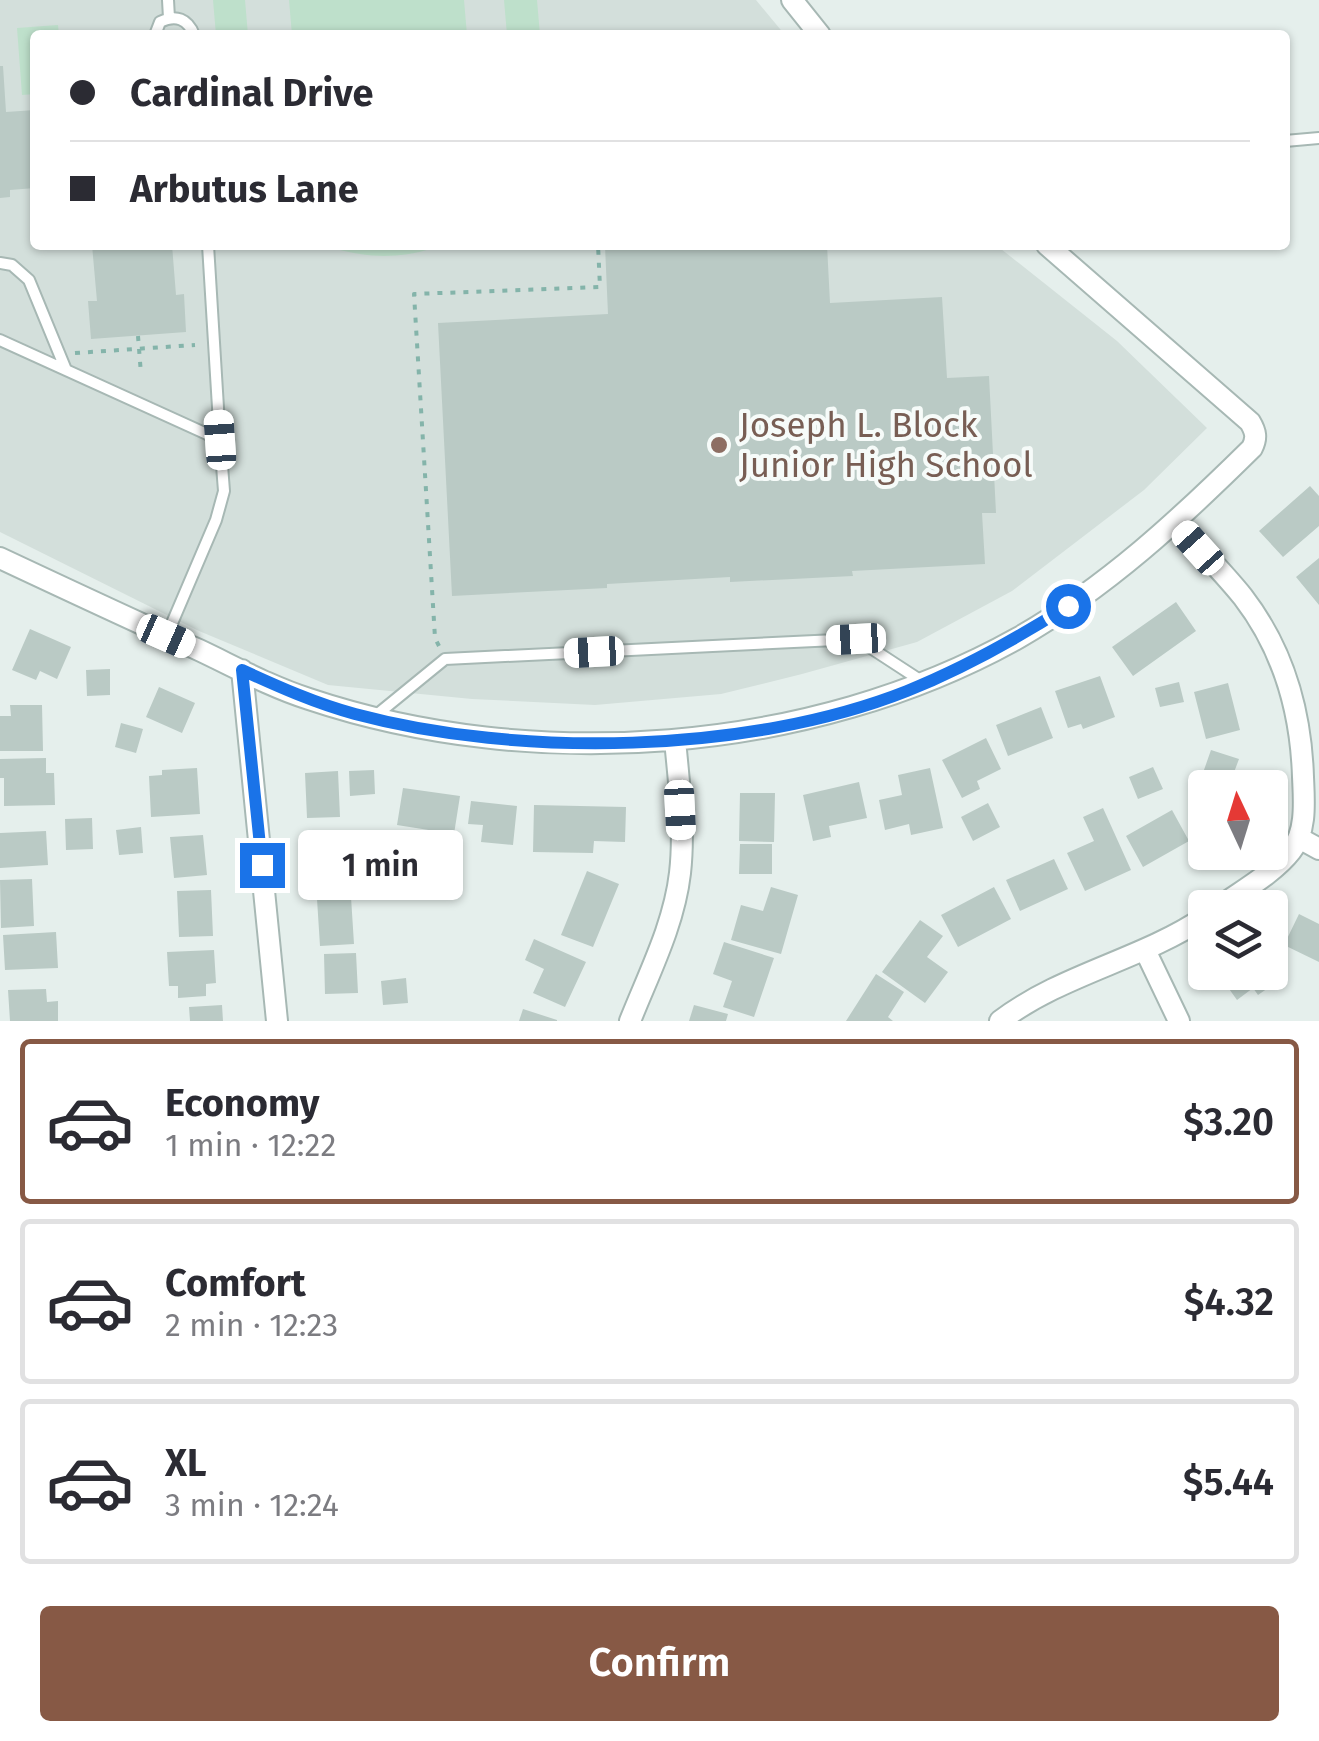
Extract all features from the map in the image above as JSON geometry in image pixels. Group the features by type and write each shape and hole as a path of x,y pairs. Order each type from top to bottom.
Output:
{"street":[{"path":"792,0 816,30"},
{"path":"0,560 304,698 439,730 509,739 620,743 783,726 845,710 906,691 969,664 1036,626 1117,572 1176,522 1252,448 1256,434 1250,422 1054,250"},
{"path":"1176,522 1243,598 1264,629 1291,693 1302,754 1303,816 1299,838 1290,853 1242,890"},
{"path":"242,670 278,1021"},
{"path":"630,1021 661,947 680,872 675,740"},
{"path":"1299,838 1319,849"},
{"path":"1000,1021 1044,992 1144,950 1188,926"},
{"path":"1144,950 1179,1021"}],"lane":[{"path":"168,0 170,18"},
{"path":"157,30 160,22 170,18 180,18 192,30"},
{"path":"1290,141 1319,138"},
{"path":"166,636 216,520 224,491 208,250"},
{"path":"0,263 12,265 29,280 66,370"},
{"path":"0,340 220,440"},
{"path":"374,717 445,659 856,639 924,683"}],"path":[{"path":"445,659 436,638 414,294 600,287 598,250"},
{"path":"138,336 140,374"},
{"path":"60,354 195,345"}],"shaded area":[{"path":"0,0 756,0 781,30 30,30 30,250 1002,250 1117,341 1207,428 1144,490 1012,591 917,642 721,694 595,705 472,699 328,685 199,631 0,532"}],"green space":[{"path":"213,0 245,0 248,30 216,30"},
{"path":"289,0 464,0 467,30 292,30"},
{"path":"504,0 537,0 540,30 507,30"},
{"path":"58,25 58,30 30,30 30,94 22,95 17,28"},
{"path":"342,250 424,250 383,256"}],"building":[{"path":"3,66 6,112 30,110 30,188 10,190 10,197 0,198"},
{"path":"92,250 172,250 176,295 184,294 186,332 91,339 88,301 97,301"},
{"name":"Joseph L. Block Junior High School","path":"605,250 827,250 830,303 942,297 947,378 989,376 996,513 982,513 985,564 852,571 853,576 730,582 730,577 452,596 438,323 608,314"},
{"path":"1310,486 1319,496 1319,526 1283,557 1259,531"},
{"path":"1319,558 1319,605 1296,577"},
{"path":"1176,602 1196,631 1133,676 1112,647"},
{"path":"30,629 71,647 57,679 40,671 36,680 12,670"},
{"path":"110,669 110,695 87,696 86,670"},
{"path":"1100,676 1115,717 1083,729 1081,724 1068,728 1055,691"},
{"path":"1179,682 1184,702 1160,707 1155,688"},
{"path":"1228,683 1240,730 1206,739 1194,692"},
{"path":"159,687 195,703 182,733 146,717"},
{"path":"10,705 42,705 43,751 0,751 0,716 11,716"},
{"path":"1041,707 1053,738 1008,756 996,725"},
{"path":"121,723 143,729 136,753 115,747"},
{"path":"986,738 1001,769 977,781 980,789 962,798 942,760"},
{"path":"1211,750 1239,759 1235,770 1204,770"},
{"path":"46,758 46,773 54,773 55,805 4,806 0,759"},
{"path":"1153,767 1163,789 1138,799 1129,777"},
{"path":"197,768 200,814 151,817 149,776 162,775 162,770"},
{"path":"930,768 943,828 911,835 909,824 885,830 879,800 902,795 898,775"},
{"path":"374,770 375,794 350,796 349,771"},
{"path":"338,771 340,817 307,818 305,773"},
{"path":"859,782 867,818 829,826 831,837 813,841 803,795"},
{"path":"403,788 460,796 454,834 397,825"},
{"path":"740,793 775,793 774,842 739,841"},
{"path":"471,801 517,806 513,845 481,842 483,825 468,824"},
{"path":"988,803 1000,827 973,841 961,817"},
{"path":"534,805 626,807 625,842 594,841 593,853 533,852"},
{"path":"1103,808 1131,870 1085,891 1067,853 1094,841 1083,817"},
{"path":"1172,810 1188,842 1143,867 1126,836"},
{"path":"92,818 93,849 66,850 65,819"},
{"path":"141,827 143,853 119,855 116,830"},
{"path":"46,831 48,865 0,868 0,833"},
{"path":"351,834 352,848 361,847 363,881 316,883 314,850 324,849 324,836"},
{"path":"203,835 207,875 174,878 170,837"},
{"path":"740,844 772,844 772,874 739,874"},
{"path":"1054,859 1068,889 1020,911 1006,880"},
{"path":"587,871 619,884 593,947 561,935"},
{"path":"32,879 34,926 1,928 0,880"},
{"path":"771,887 798,895 781,954 731,940 741,905 763,911"},
{"path":"994,887 1011,919 958,947 941,915"},
{"path":"211,890 213,936 179,937 177,891"},
{"path":"351,897 354,944 320,946 317,899"},
{"path":"1299,914 1319,924 1319,962 1288,947 1288,937"},
{"path":"920,920 943,936 927,957 948,972 925,1003 882,972"},
{"path":"56,932 58,968 5,970 3,935"},
{"path":"534,939 586,962 565,1007 533,993 544,969 525,960"},
{"path":"724,942 774,958 754,1017 723,1007 732,981 713,974"},
{"path":"214,950 216,983 206,984 206,996 178,998 178,986 169,986 167,952"},
{"path":"356,953 358,993 325,994 324,954"},
{"path":"876,974 904,992 888,1017 893,1021 846,1021"},
{"path":"406,978 408,1003 383,1005 381,981"},
{"path":"46,989 47,1002 58,1001 58,1021 10,1021 8,990"},
{"path":"1230,990 1250,990 1237,1000"},
{"path":"222,1005 223,1021 190,1021 189,1007"},
{"path":"694,1005 728,1014 726,1021 689,1021"},
{"path":"523,1009 557,1020 557,1021 519,1021"}],"place":[{"name":"Joseph L. Block Junior High School","path":"719,445"}],"route":[{"path":"262,865 242,670 304,698 359,715 439,730 566,742 675,740 783,726 906,691 969,664 1068,606"}]}
